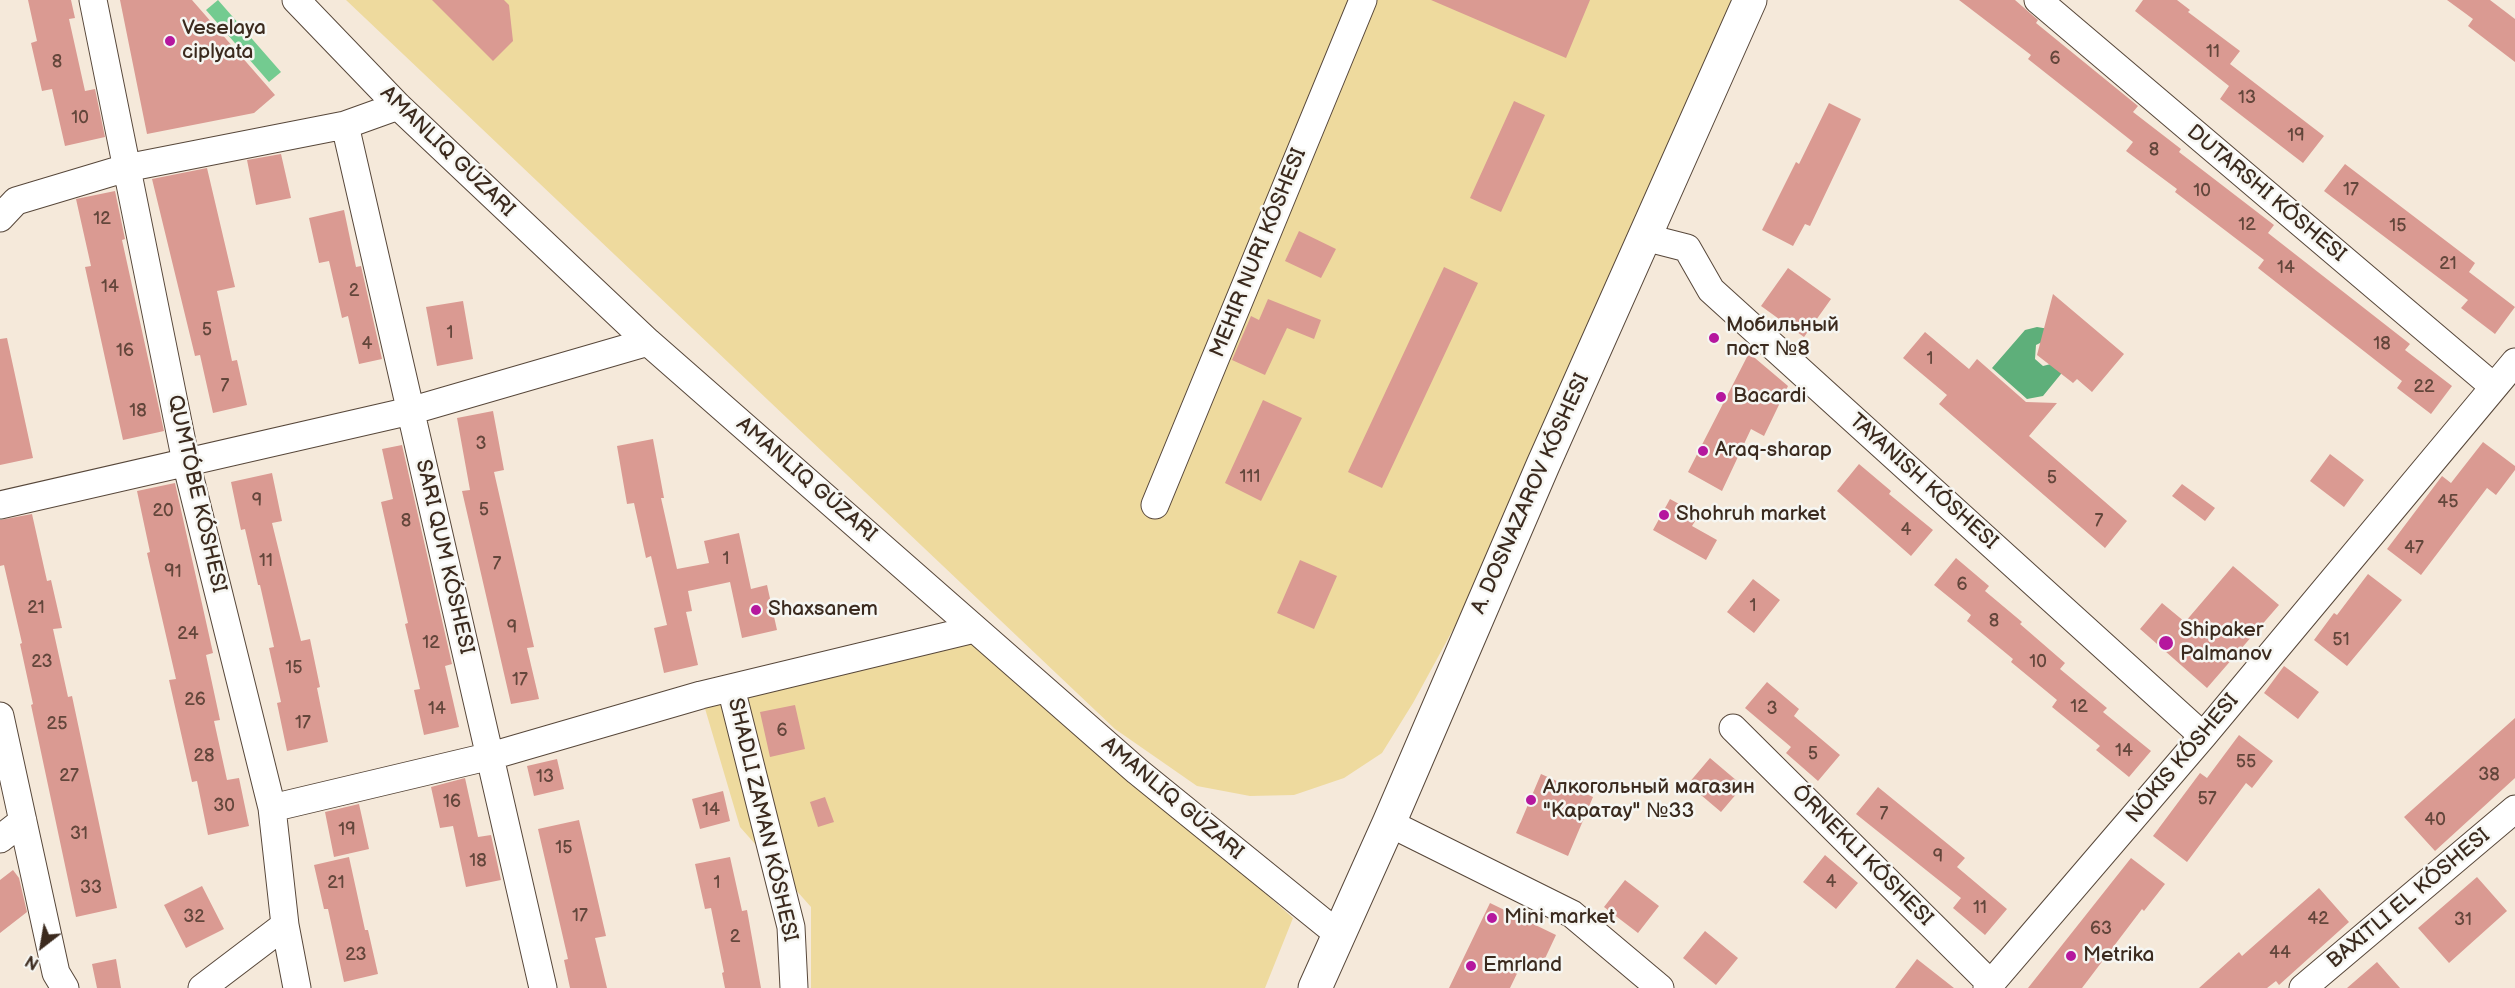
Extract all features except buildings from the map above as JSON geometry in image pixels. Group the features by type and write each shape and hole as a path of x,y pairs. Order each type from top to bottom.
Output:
{"main road":[{"name":"A. DOSNAZAROV KÓSHESI","path":"1315,988 1750,0"}],"street":[{"name":"QUMTÓBE KÓSHESI","path":"93,0 186,462 272,808 285,925 297,988"},
{"path":"296,0 398,106 648,342 1137,771 1338,934"},
{"path":"1155,505 1363,0"},
{"path":"2038,0 2494,387"},
{"path":"0,218 16,201 126,168 345,125 398,106"},
{"path":"345,125 543,988"},
{"path":"1644,237 1687,248 1711,290 2204,736"},
{"path":"0,505 410,411 648,342"},
{"name":"NÓKIS KÓSHESI","path":"1989,986 2204,736 2515,362"},
{"path":"272,808 491,756 731,688 975,629"},
{"path":"731,688 791,927 794,988"},
{"path":"0,716 56,973 65,988"},
{"name":"ÓRNEKLI KÓSHESI","path":"1733,728 1989,986"},
{"path":"2303,988 2515,809"},
{"path":"0,839 23,821"},
{"path":"1389,823 1572,914 1660,988"},
{"path":"202,988 285,925"}],"green space":[{"path":"218,0 281,72 269,82 206,10"},
{"path":"2037,327 2055,330 2048,339 2036,345 2035,359 2043,366 2074,358 2043,396 2027,399 1992,368 2025,330"}],"sand":[{"path":"346,0 1737,0 1456,624 1413,703 1382,753 1344,778 1294,795 1250,796 1197,786 1115,729"},
{"path":"975,634 1293,918 1265,988 811,988 811,907 740,827 701,695"}],"place":[{"name":"Veselaya ciplyata","path":"170,41"},
{"name":"Мобильный пост №8","path":"1714,338"},
{"name":"Bacardi","path":"1721,397"},
{"name":"Araq-sharap","path":"1703,451"},
{"name":"Shohruh market","path":"1664,515"},
{"name":"Shaxsanem","path":"756,610"},
{"name":"Shipaker Palmanov","path":"2166,643"},
{"name":"Алкогольный магазин \"Каратау\" №33","path":"1531,800"},
{"name":"Mini market","path":"1492,918"},
{"name":"Metrika","path":"2071,956"},
{"name":"Emrland","path":"1471,966"}]}
